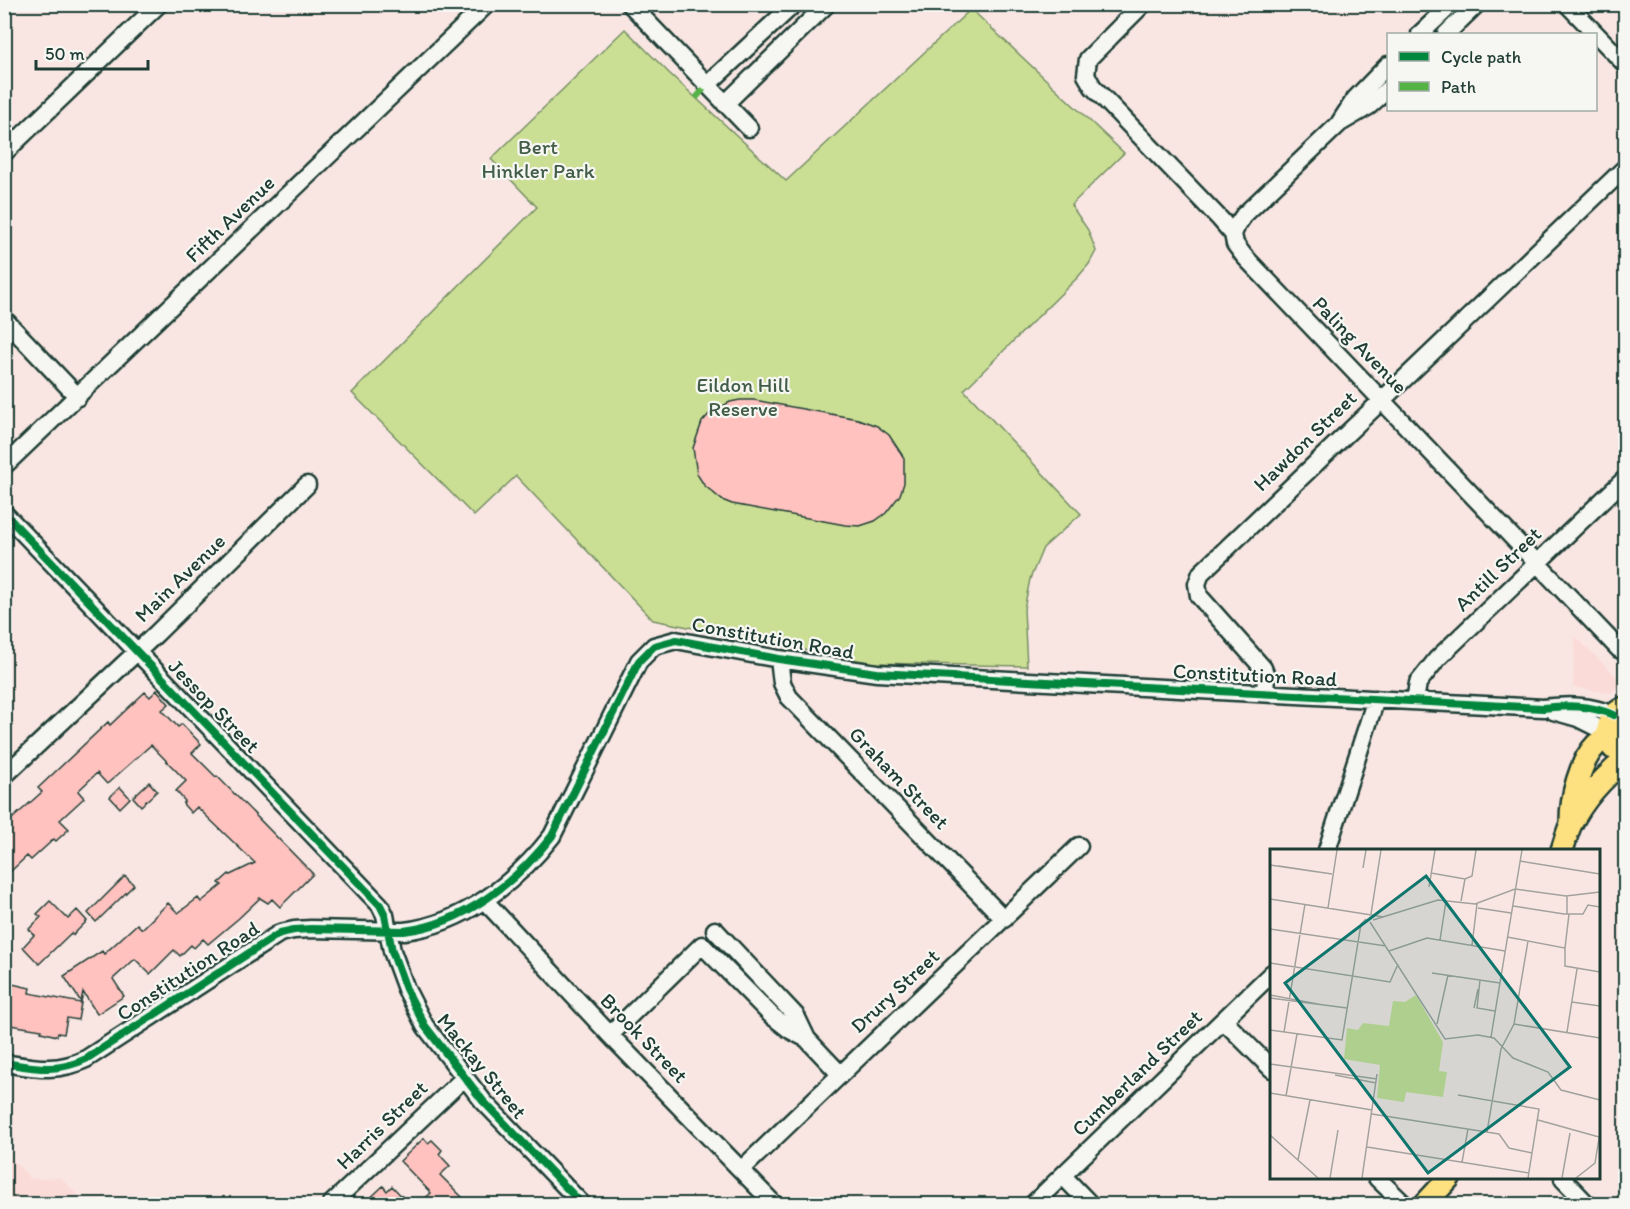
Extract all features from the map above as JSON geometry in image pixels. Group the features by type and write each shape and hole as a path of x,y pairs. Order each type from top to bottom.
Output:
{"main road":[{"path":"1562,849 1571,824 1599,784 1626,758 1614,750 1614,723"},
{"path":"1571,824 1571,803 1583,768 1596,745 1614,723"},
{"path":"1425,1204 1448,1179"}],"street":[{"path":"4,153 159,4"},
{"name":"Fifth Avenue","path":"4,466 487,4"},
{"path":"630,4 749,128"},
{"path":"707,85 794,4"},
{"path":"726,104 827,4"},
{"name":"Paling Avenue","path":"1143,4 1087,63 1086,75 1093,87 1233,234 1236,246 1244,256 1622,650 1626,666"},
{"path":"1421,33 1452,4"},
{"path":"1447,33 1477,4"},
{"path":"1567,4 1595,33"},
{"path":"1597,35 1626,65"},
{"path":"1340,123 1355,99 1387,67"},
{"path":"1233,234 1244,215 1340,123 1369,106 1387,91"},
{"name":"Hawdon Street","path":"1264,693 1266,676 1263,668 1202,601 1197,590 1198,579 1204,569 1626,167"},
{"path":"4,319 78,397"},
{"name":"Antill Street","path":"1416,701 1419,683 1428,668 1626,478"},
{"name":"Main Avenue","path":"4,776 307,484"},
{"name":"Jessop Street","path":"4,513 380,905 385,915 387,930"},
{"name":"Constitution Road","path":"4,1064 62,1069 79,1062 280,933 311,929 417,929 462,913 484,900 552,836 639,661 654,646 676,640 779,659 877,673 1543,708 1578,718 1614,723"},
{"name":"Graham Street","path":"779,659 782,683 789,697 1004,920"},
{"path":"1327,849 1376,699"},
{"name":"Drury Street","path":"741,1170 1079,846"},
{"name":"Brook Street","path":"484,900 610,1035 774,1204"},
{"name":"Mackay Street","path":"387,930 390,945 416,1010 429,1031 464,1078 582,1204"},
{"path":"610,1035 706,937 796,1017 807,1039 840,1074"},
{"name":"Cumberland Street","path":"1033,1204 1270,975"},
{"path":"1224,1020 1270,1067"},
{"name":"Harris Street","path":"331,1204 464,1078"},
{"path":"1063,1176 1090,1204"},
{"path":"1378,1179 1404,1204"},
{"path":"1563,1179 1587,1204"}],"shaded area":[{"path":"1575,636 1622,682 1611,693 1573,687"},
{"path":"5,1152 31,1179 61,1178 87,1204 5,1204"}],"green space":[{"name":"Eildon Hill Reserve","path":"971,9 1124,153 1071,205 1088,230 1096,251 1089,264 964,390 1081,514 1043,548 1030,579 1024,609 1027,666 869,663 653,620 516,476 474,516 352,393 537,207 491,159 625,29 786,181"}],"building":[{"path":"754,400 858,419 877,426 889,435 904,458 904,483 900,495 886,513 875,521 860,526 732,504 722,500 704,485 697,474 693,448 702,422 710,413 730,402"},
{"path":"157,690 169,704 162,710 178,727 182,724 201,744 192,753 313,874 280,907 272,899 268,903 260,898 208,944 203,939 194,948 191,945 180,956 174,950 150,974 135,959 113,979 124,996 97,1014 83,992 81,1002 64,976 102,951 104,954 137,924 142,929 168,903 178,913 198,898 201,902 222,885 219,883 229,874 255,863 197,807 191,813 183,804 185,801 176,791 186,781 151,745 107,784 97,773 78,791 84,798 60,820 69,829 56,841 54,839 31,860 27,856 11,871 4,865 4,826 42,792 38,788 108,722 110,725 145,692 150,697"},
{"path":"149,782 157,791 141,806 133,797"},
{"path":"120,787 130,798 120,808 110,797"},
{"path":"125,876 134,885 96,922 88,913"},
{"path":"50,901 68,919 77,910 87,921 39,964 23,947 34,935 29,929 41,917 37,914"},
{"path":"8,983 30,988 29,993 81,1003 78,1020 67,1018 64,1034 58,1033 57,1036 41,1032 42,1030 4,1024 4,998"},
{"path":"424,1138 428,1143 432,1140 442,1150 439,1154 450,1166 440,1175 469,1204 419,1204 431,1193 400,1161"},
{"path":"383,1186 387,1191 392,1186 409,1204 364,1204"}],"marked path":[{"path":"696,98 707,85"}],"cycle path":[{"path":"4,513 380,905 385,915 392,951 406,989 425,1026 483,1101 582,1204"},
{"path":"4,1063 36,1068 55,1068 86,1059 280,933 311,929 404,931 426,927 468,910 505,884 538,853 552,836 639,661 654,646 676,640 779,659 877,673 1543,708 1562,706 1596,709 1614,715"}],"park label":[{"name":"Bert Hinkler Park","path":"538,159"}]}
